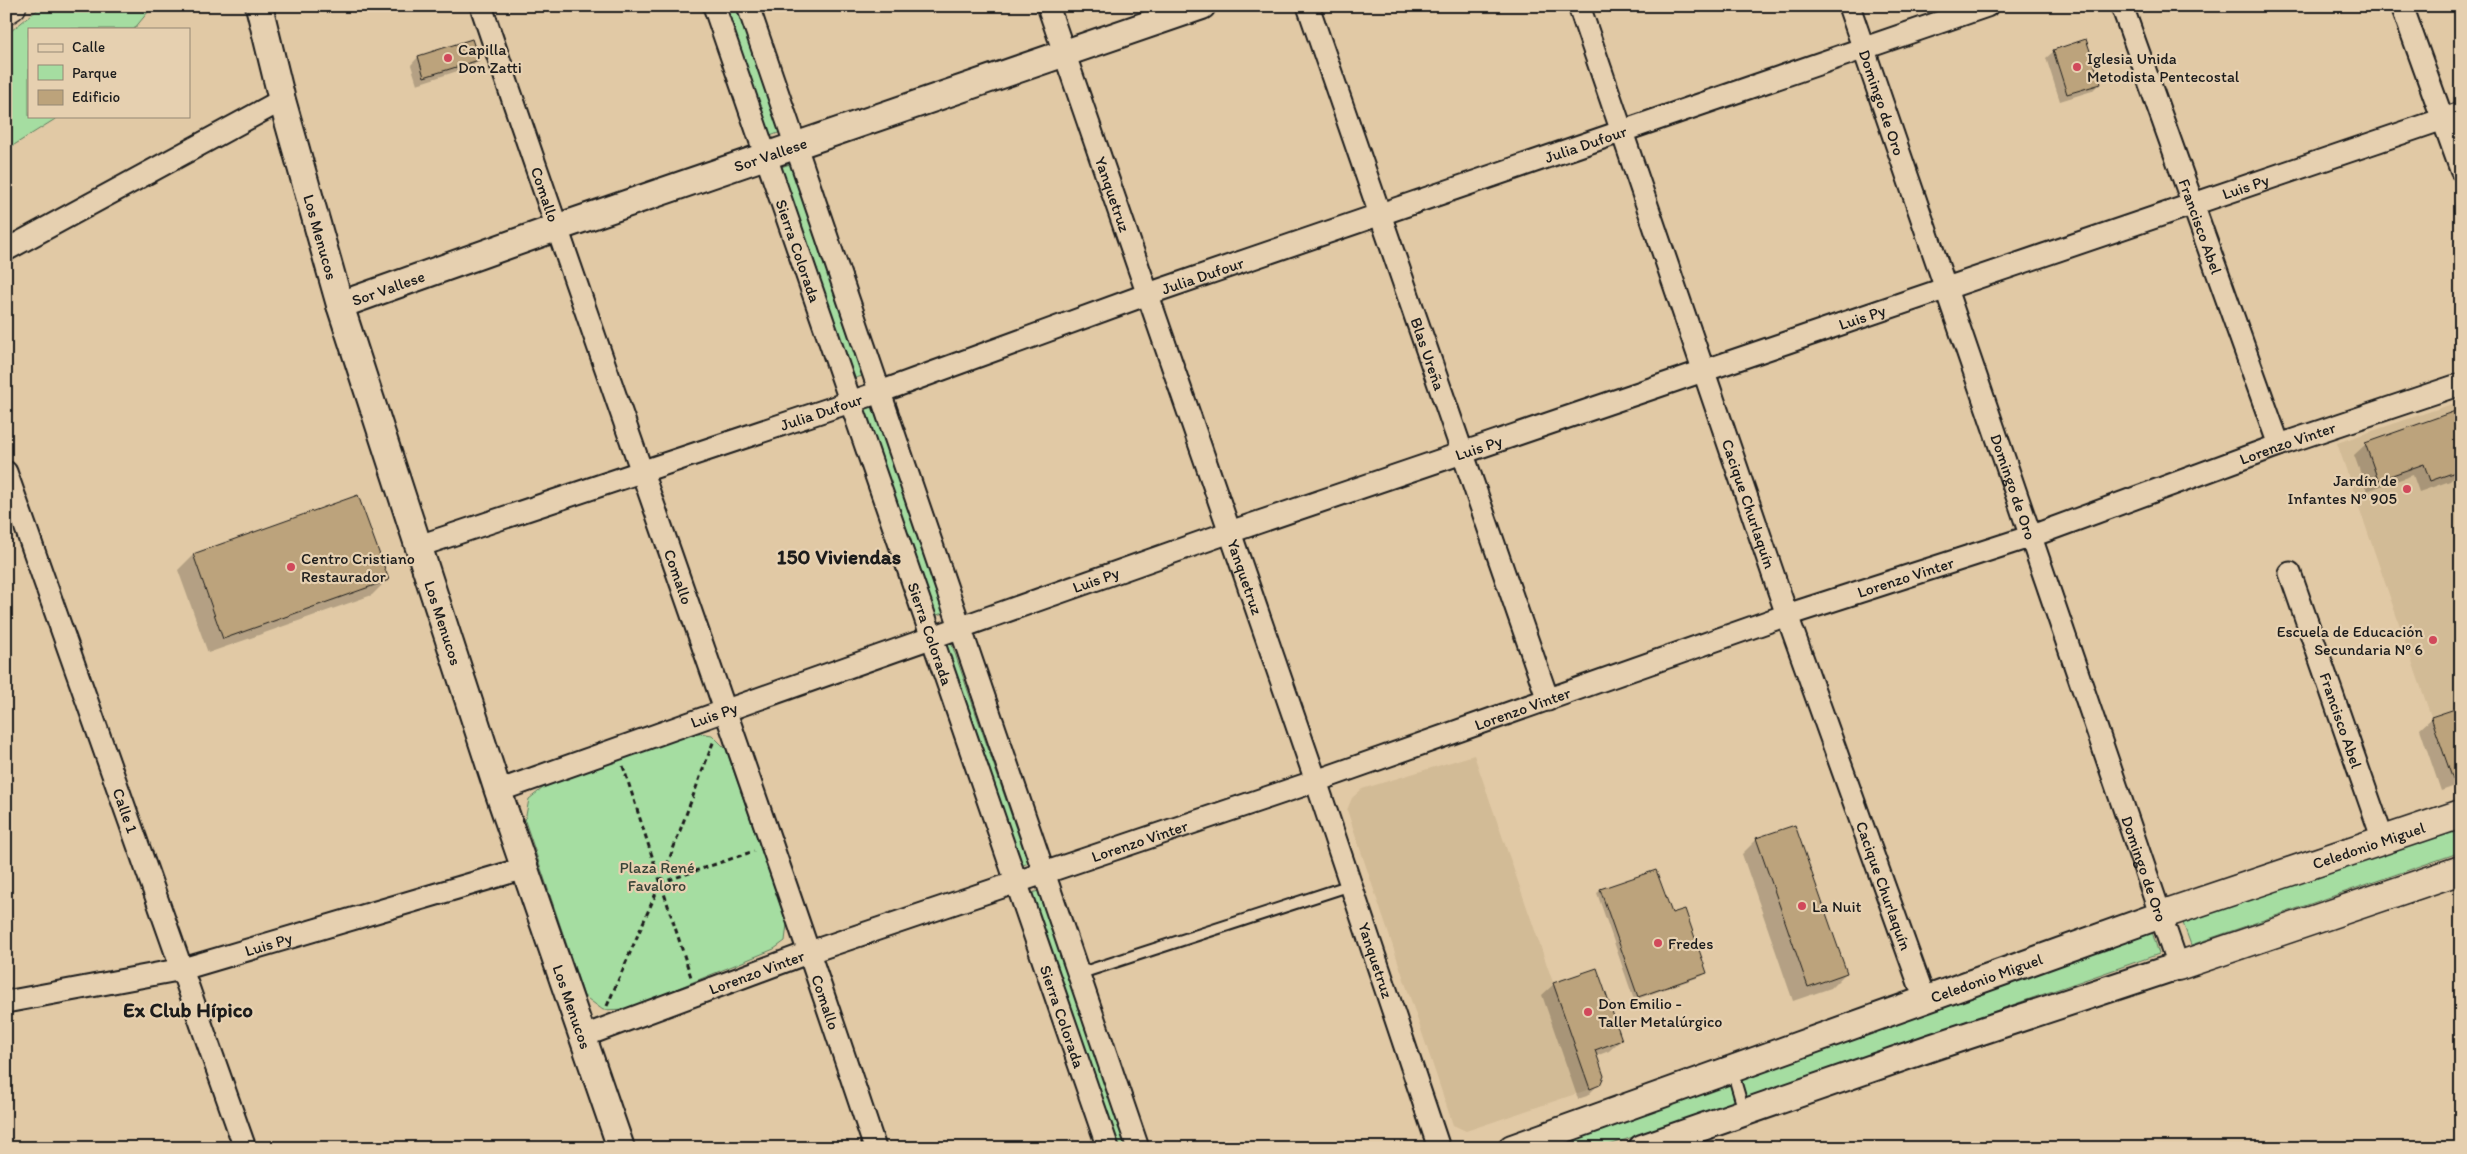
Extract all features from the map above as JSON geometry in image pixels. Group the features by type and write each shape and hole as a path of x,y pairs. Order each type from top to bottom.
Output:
{"main road":[{"path":"6,10 12,6"},
{"name":"Celedonio Miguel","path":"2162,916 2461,814"},
{"path":"2178,966 2461,870"}],"street":[{"name":"Los Menucos","path":"259,6 282,100 340,305 498,791 584,1036 621,1148"},
{"name":"Comallo","path":"481,6 556,228 810,952 876,1148"},
{"name":"Sierra Colorada","path":"714,6 1108,1148"},
{"name":"Sierra Colorada","path":"748,6 1138,1148"},
{"name":"Yanquetruz","path":"1048,6 1316,781 1439,1148"},
{"name":"Sor Vallese","path":"340,305 556,228 1202,6"},
{"name":"Blas Ureña","path":"1308,6 1548,700"},
{"name":"Cacique Churlaquín","path":"1579,6 1787,615 1925,1000"},
{"name":"Domingo de Oro","path":"1849,6 2178,966"},
{"name":"Julia Dufour","path":"419,546 851,402 1148,294 1987,6"},
{"name":"Francisco Abel","path":"2122,6 2279,445"},
{"path":"2402,6 2452,116 2461,170"},
{"path":"6,250 282,100"},
{"name":"Luis Py","path":"498,791 961,629 1230,532 2452,116"},
{"name":"Lorenzo Vinter","path":"584,1036 810,952 1316,781 1787,615 2032,536 2279,445 2461,384"},
{"name":"Calle 1","path":"6,472 245,1148"},
{"name":"Francisco Abel","path":"2290,573 2383,840"},
{"name":"Luis Py","path":"6,1002 183,969 525,868"},
{"name":"Celedonio Miguel","path":"1512,1148 2162,916"},
{"path":"1642,1148 1933,1047 2178,966"}],"lane":[{"path":"1078,974 1351,885"},
{"path":"1731,1069 1744,1112"}],"path":[{"path":"606,1007 612,1000 660,884 725,710"},
{"path":"617,749 696,993"},
{"path":"660,884 771,845"}],"shaded area":[{"path":"2461,401 2461,794 2458,795 2337,443"},
{"path":"1474,755 1590,1089 1466,1131 1453,1125 1347,810 1352,798 1362,789"}],"green space":[{"path":"42,6 153,6 135,28 28,28 28,118 57,118 6,150 6,35"},
{"path":"726,6 738,6 781,132 770,136"},
{"path":"790,164 862,376 853,379 781,167"},
{"path":"873,404 943,613 934,616 864,407"},
{"path":"951,642 1028,863 1019,867 942,645"},
{"name":"Plaza René Favaloro","path":"694,732 712,735 726,749 787,924 785,941 774,949 627,1009 603,1010 584,996 525,821 529,799 548,784"},
{"path":"2461,827 2461,852 2191,945 2183,923"},
{"path":"1038,891 1130,1148 1117,1148 1026,895"},
{"path":"2152,932 2159,954 1601,1148 1530,1148"}],"building":[{"name":"Capilla Don Zatti","path":"472,39 479,60 424,77 418,56"},
{"name":"Iglesia Unida Metodista Pentecostal","path":"2086,39 2101,84 2067,94 2053,50"},
{"name":"Jardín de Infantes Nº 905","path":"2461,409 2461,445 2455,447 2461,463 2461,470 2430,481 2424,464 2378,480 2365,443"},
{"name":"Centro Cristiano Restaurador","path":"358,495 389,580 223,639 193,554"},
{"path":"2461,707 2461,778 2453,780 2431,717"},
{"name":"La Nuit","path":"1795,825 1847,973 1808,987 1756,838"},
{"name":"Fredes","path":"1656,870 1672,913 1685,909 1707,973 1638,997 1600,889"},
{"name":"Don Emilio - Taller Metalúrgico","path":"1597,968 1622,1040 1595,1050 1604,1076 1600,1085 1590,1089 1553,983"}],"place":[{"name":"Capilla Don Zatti","path":"448,58"},
{"name":"Iglesia Unida Metodista Pentecostal","path":"2077,67"},
{"name":"Jardín de Infantes Nº 905","path":"2407,489"},
{"name":"Centro Cristiano Restaurador","path":"291,567"},
{"name":"Escuela de Educación Secundaria Nº 6","path":"2433,640"},
{"name":"La Nuit","path":"1802,906"},
{"name":"Fredes","path":"1658,943"},
{"name":"Don Emilio - Taller Metalúrgico","path":"1588,1012"}],"district":[{"name":"150 Viviendas","path":"839,556"},
{"name":"Ex Club Hípico","path":"188,1009"}]}
